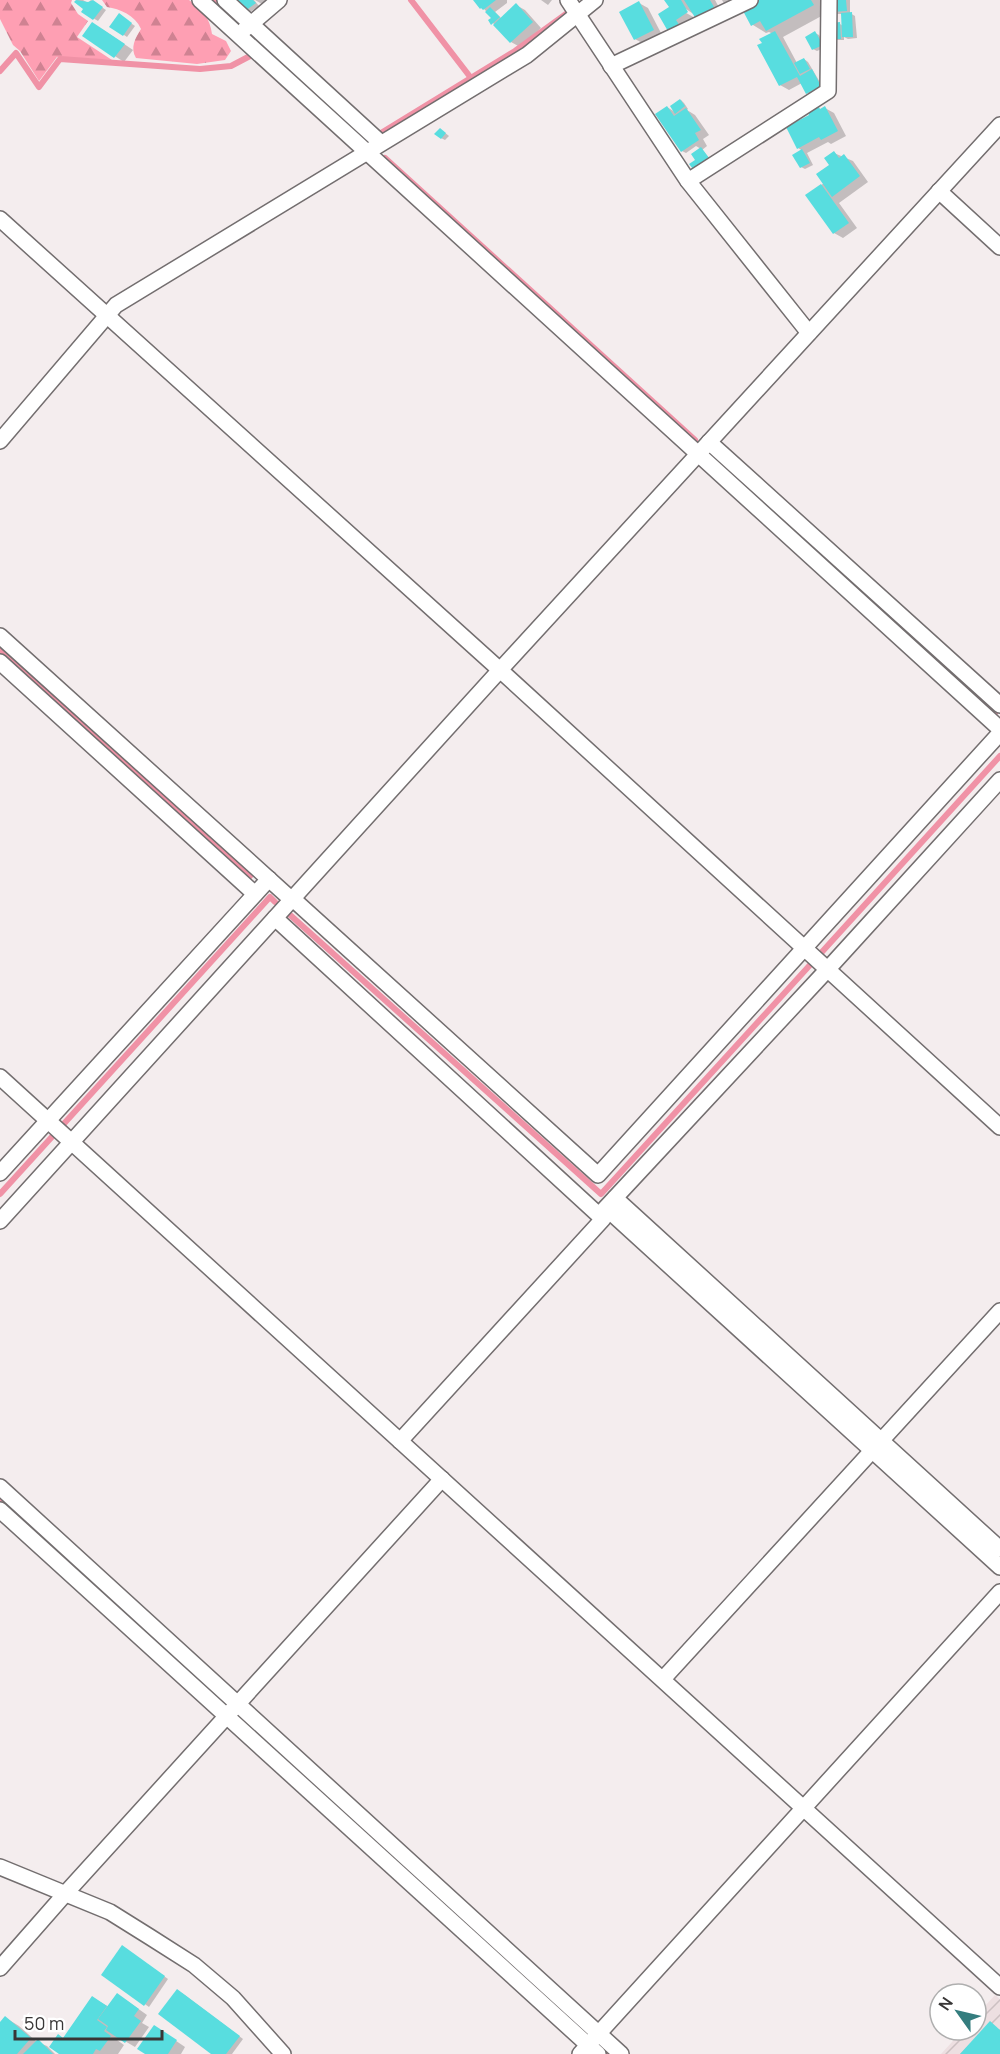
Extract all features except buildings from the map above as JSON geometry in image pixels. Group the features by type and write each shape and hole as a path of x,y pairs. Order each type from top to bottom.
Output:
{"street":[{"path":"0,636 598,1175 1000,731 200,0"},
{"path":"225,0 381,143"},
{"path":"238,34 279,0"},
{"path":"568,0 688,181 809,333"},
{"path":"0,441 116,305 527,55 595,0"},
{"path":"611,66 750,0"},
{"path":"688,181 828,92 829,0"},
{"path":"0,1221 68,1139 292,899 1000,125"},
{"path":"939,191 1000,247"},
{"path":"0,219 500,670 1000,1127"},
{"path":"709,442 1000,705"},
{"path":"0,662 255,894"},
{"path":"400,1441 603,1219 607,1207 1000,780"},
{"path":"0,1173 50,1123 269,879"},
{"path":"274,918 607,1207 876,1446 1000,1549"},
{"path":"0,1077 1000,1987"},
{"path":"663,1679 1000,1311"},
{"path":"876,1446 1000,1567"},
{"path":"0,1968 442,1479"},
{"path":"0,1487 621,2054"},
{"path":"0,1509 588,2051 598,2033 1000,1592"},
{"path":"0,1867 110,1912 194,1965 233,1998 283,2054"}],"shaded area":[{"path":"995,1995 1000,1999 1000,2054 941,2054 952,2042 988,2042 988,2003"}],"green space":[{"path":"0,0 72,0 71,3 78,14 88,21 77,37 112,60 57,57 39,81 20,51 13,45 0,19"},
{"path":"102,0 189,0 205,14 212,34 226,41 231,51 225,60 197,64 136,58 133,47 141,29 127,14 107,7"}],"waterway":[{"path":"212,0 238,24"},
{"path":"411,0 471,78"},
{"path":"381,133 515,51 566,14"},
{"path":"252,37 368,142"},
{"path":"0,71 16,53 39,87 60,59 200,69 231,66 250,56"},
{"path":"385,158 695,440"},
{"path":"714,457 995,713"},
{"path":"0,650 250,876"},
{"path":"821,953 1000,756"},
{"path":"0,1194 270,897 275,902"},
{"path":"289,914 601,1194 810,965"},
{"path":"0,1499 227,1705"},
{"path":"240,1718 585,2032"},
{"path":"604,2049 609,2054"}]}
